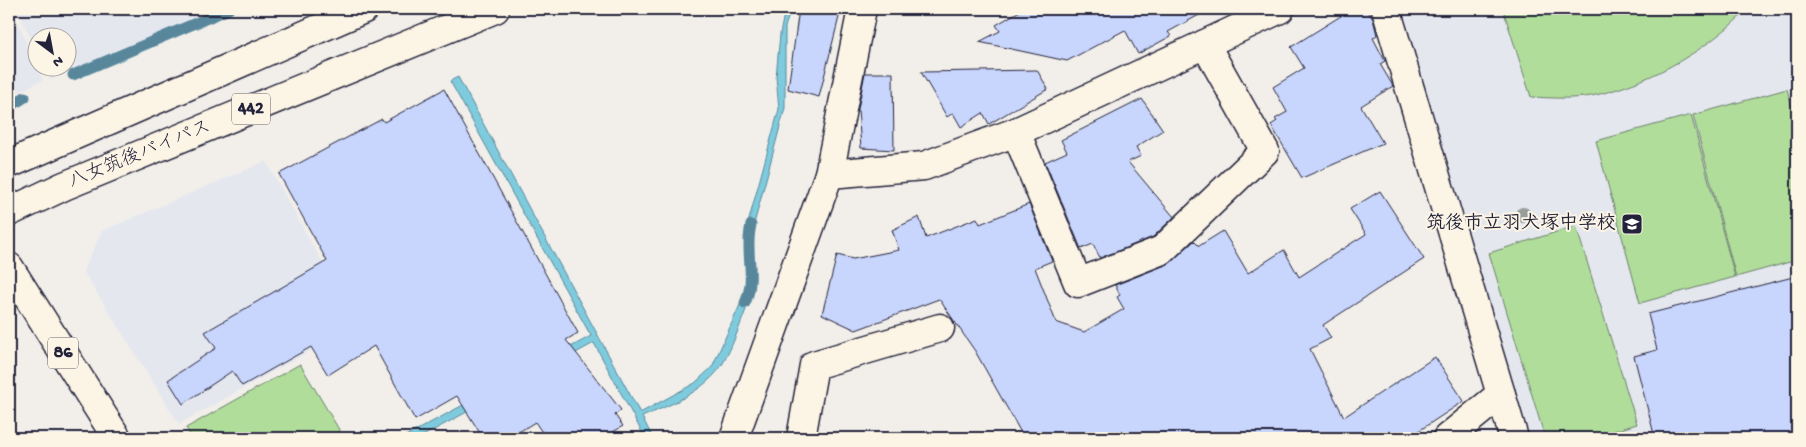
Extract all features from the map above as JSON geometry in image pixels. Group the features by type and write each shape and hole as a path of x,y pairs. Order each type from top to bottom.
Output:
{"main road":[{"name":"442","path":"9,164 364,9"},
{"name":"八女筑後バイパス","path":"9,212 64,186 495,9"},
{"path":"734,438 829,174 862,9"},
{"path":"829,174 924,166 1016,132 1280,9"},
{"path":"1386,9 1514,438"},
{"path":"1016,132 1078,283 1162,250 1265,152 1205,44"},
{"name":"86","path":"9,267 117,438"},
{"path":"801,438 814,365 940,328"},
{"path":"1447,438 1501,394"}],"shaded area":[{"path":"9,9 12,9 28,46 28,78 42,78 43,80 9,97"},
{"path":"17,9 219,9 78,68 78,28 28,28 28,33"},
{"name":"筑後市立羽犬塚中学校","path":"1402,9 1797,9 1797,438 1530,438"},
{"path":"266,161 357,325 179,424 83,271 102,231"}],"green space":[{"path":"1503,9 1748,9 1698,50 1660,72 1621,88 1600,94 1566,98 1531,97"},
{"path":"1787,89 1797,126 1797,260 1736,277 1693,115"},
{"path":"1691,115 1735,277 1640,303 1596,141"},
{"path":"1576,226 1637,424 1591,438 1545,438 1489,253"},
{"path":"300,364 344,438 192,438 186,428"}],"water":[{"path":"785,9 791,9 785,27 785,108 750,239 744,238 779,109 776,77 780,34"},
{"path":"458,77 640,413 695,383 712,367 748,287 754,290 720,368 704,385 663,408 642,417 653,438 645,438 594,343 419,438 402,438 591,336 450,81"}],"building":[{"path":"799,9 841,9 819,97 788,89"},
{"path":"1023,9 1210,9 1168,32 1171,36 1138,54 1125,30 1067,61 979,42 1000,31 996,25"},
{"path":"1352,9 1366,9 1373,19 1377,35 1373,38 1385,61 1380,64 1393,86 1361,106 1383,143 1302,178 1271,125 1277,121 1275,119 1287,112 1273,87 1304,68 1291,47"},
{"path":"1037,70 1048,89 989,124 983,113 961,127 953,113 947,117 921,72"},
{"path":"865,73 893,73 894,150 861,148 858,109"},
{"path":"444,89 578,333 566,340 621,410 615,415 623,426 603,438 546,438 535,422 509,438 483,438 457,396 415,420 374,346 328,375 311,347 242,386 232,371 183,404 168,380 216,348 205,332 327,261 279,174 382,119 384,122"},
{"path":"1142,99 1163,130 1136,147 1141,156 1128,162 1174,217 1153,237 1100,258 1093,244 1081,249 1045,162 1067,152 1061,140"},
{"path":"1380,191 1424,259 1323,325 1331,338 1310,349 1344,417 1435,357 1464,401 1408,438 1024,438 975,351 939,299 856,330 822,314 837,255 853,259 899,250 892,230 919,217 926,238 977,218 980,224 1029,204 1052,261 1035,268 1056,322 1084,332 1124,309 1117,297 1120,295 1115,285 1168,264 1194,241 1199,246 1223,231 1248,273 1284,250 1299,277 1366,234 1350,209"},
{"path":"1797,276 1797,438 1655,438 1634,356 1657,350 1648,314"}],"waterway":[{"path":"78,73 229,9"},
{"path":"9,107 25,97"},
{"path":"745,303 750,283 749,235 751,225"}],"place":[{"name":"筑後市立羽犬塚中学校","path":"1632,224"}]}
